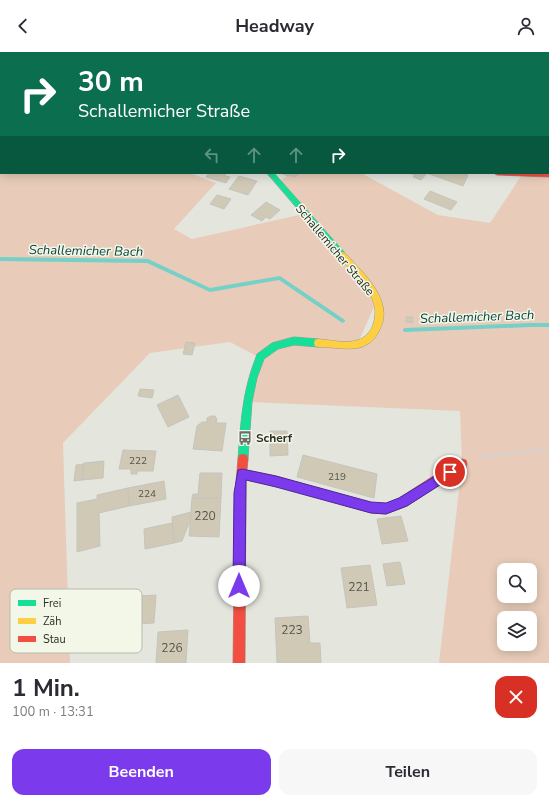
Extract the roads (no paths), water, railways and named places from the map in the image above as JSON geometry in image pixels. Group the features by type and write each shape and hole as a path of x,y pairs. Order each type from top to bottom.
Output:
{"street":[{"name":"Schallemicher Straße","path":"239,663 240,501 247,402 252,378 260,358 275,346 294,341 310,343 358,344 372,336 379,323 381,311 377,299 369,286 271,174"},
{"path":"523,174 549,175"},
{"path":"242,474 276,481 371,508 386,508 403,502 462,464"}],"waterway":[{"name":"Schallemicher Bach","path":"0,259 148,261 210,290 280,278 343,321"},
{"name":"Schallemicher Bach","path":"405,330 549,325"}],"place":[{"name":"Scherf","path":"245,438"}]}
